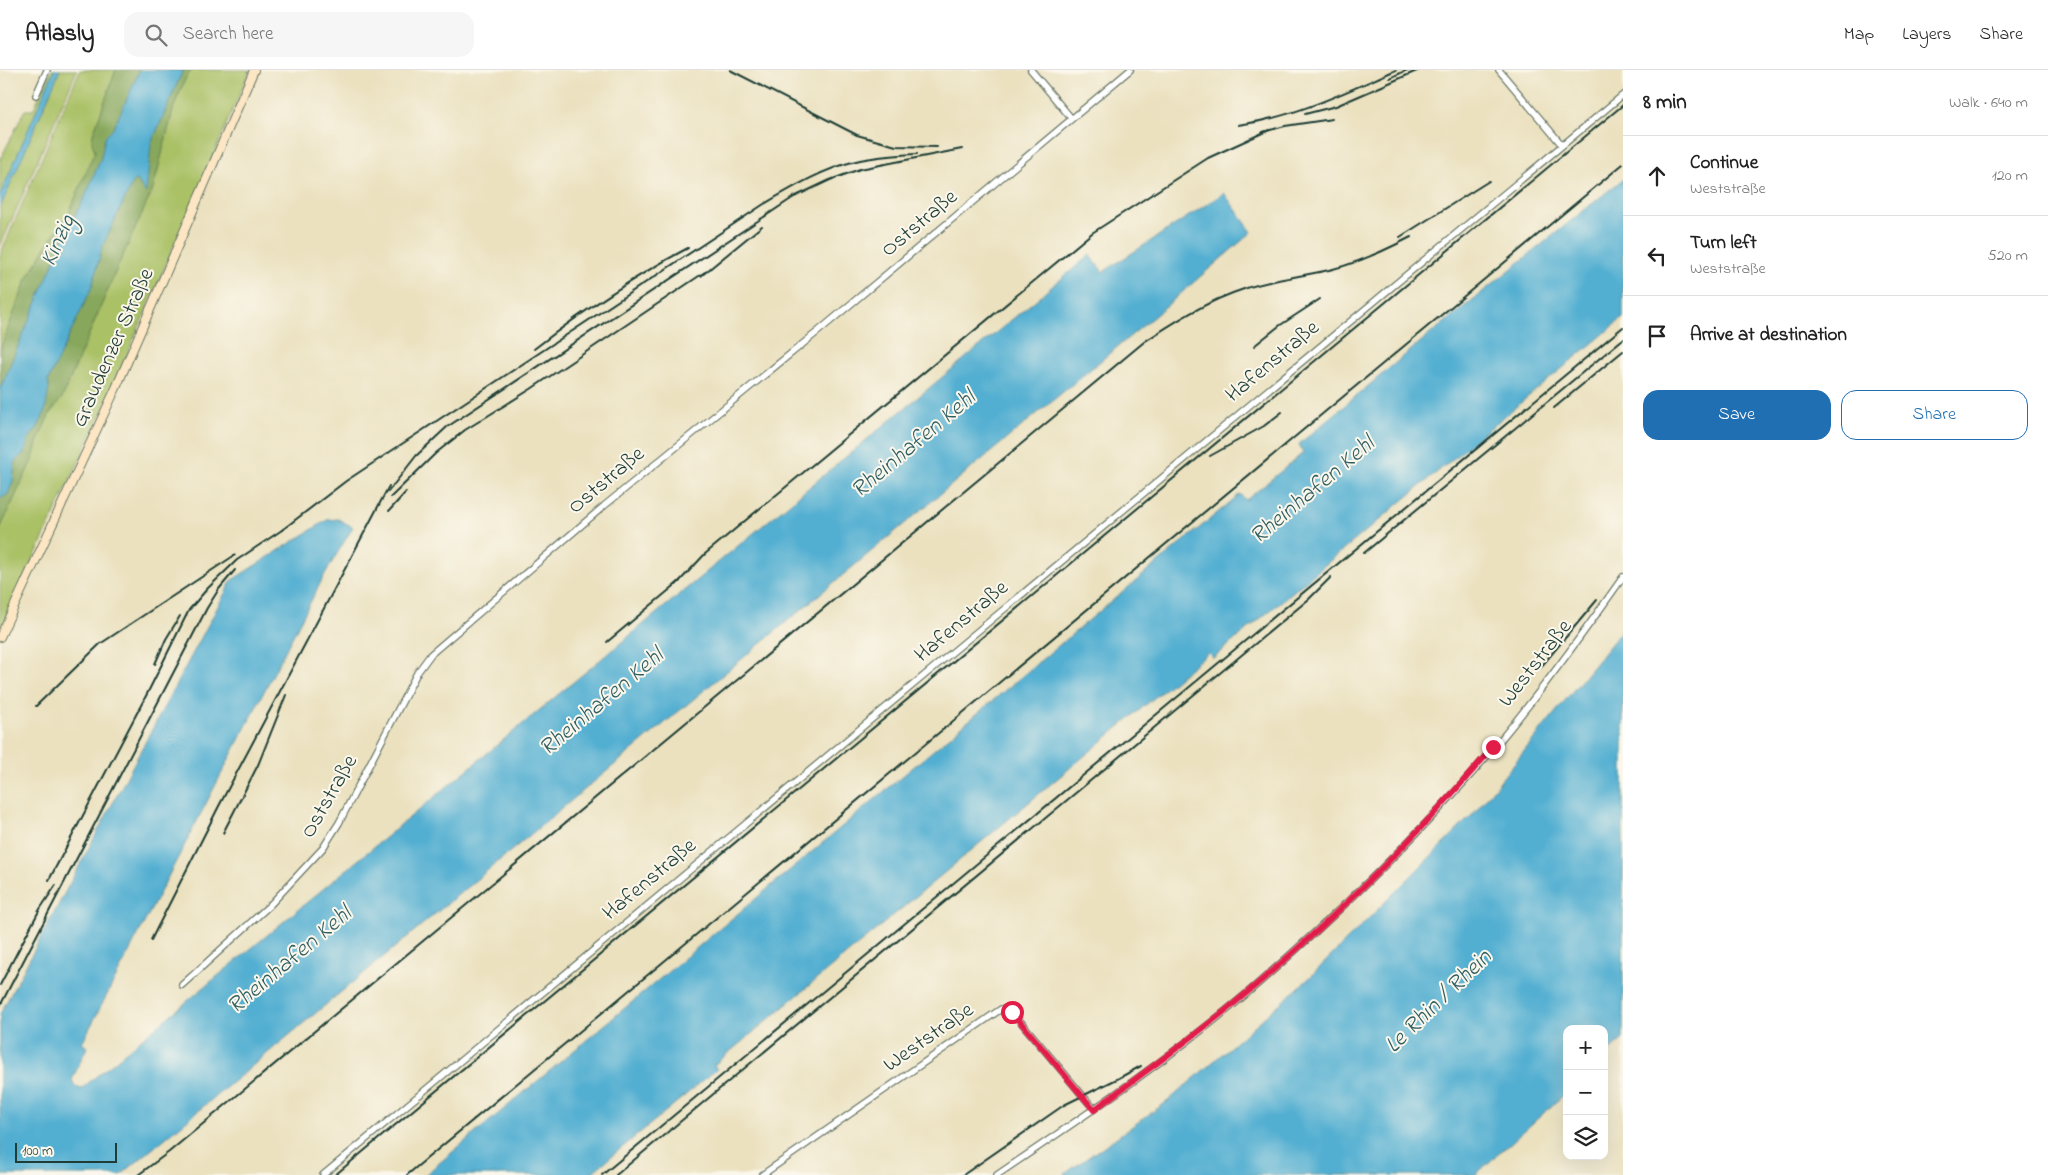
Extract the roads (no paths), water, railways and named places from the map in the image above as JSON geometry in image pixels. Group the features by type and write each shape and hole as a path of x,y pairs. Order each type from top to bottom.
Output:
{"street":[{"path":"36,96 47,70"},
{"name":"Graudenzer Straße","path":"0,638 116,388 254,70"},
{"path":"1031,70 1071,118"},
{"name":"Oststraße","path":"182,985 270,905 323,848 339,822 417,673 432,654 604,506 836,317 1130,70"},
{"path":"1500,70 1562,145"},
{"name":"Hafenstraße","path":"323,1175 1623,95"},
{"name":"Weststraße","path":"997,1175 1094,1110 1244,995 1319,928 1445,803 1493,747 1594,618 1623,577"},
{"name":"Weststraße","path":"762,1175 1001,1008 1008,1009 1015,1015 1094,1110"}],"water":[{"path":"54,70 60,70 0,208 0,195"},
{"path":"140,70 183,70 151,144 146,193 137,180 134,180 102,247 92,287 48,381 49,387 45,412 38,427 29,438 25,452 15,462 13,481 8,494 0,499 0,389 69,226 85,197 101,158 105,137 113,129"},
{"name":"Rheinhafen Kehl","path":"1623,179 1623,318 1213,658 1208,653 714,1065 717,1069 589,1175 425,1175 1240,494 1246,500 1303,453 1299,444 1424,339"},
{"name":"Rheinhafen Kehl","path":"1224,193 1252,232 1157,314 121,1175 0,1175 0,1014 232,580 327,520 338,519 353,527 325,574 82,1043 87,1047 72,1080 75,1086 81,1089 1090,255 1103,272"},
{"name":"Le Rhin / Rhein","path":"1623,629 1623,1039 1608,1052 1608,1025 1563,1025 1563,1096 1475,1175 1063,1175 1168,1101 1306,981 1474,813"}],"railway":[{"path":"730,70 857,135 896,146 937,147"},
{"path":"1238,125 1299,110 1396,70"},
{"path":"1390,78 1407,70"},
{"path":"1305,114 1336,106 1419,70"},
{"path":"335,1175 1623,105"},
{"path":"1263,132 1285,126 1332,119"},
{"path":"676,585 705,554 1092,233 1208,158 1269,130"},
{"path":"388,492 416,456 447,427 794,197 830,180 860,169 962,149"},
{"path":"282,530 346,481 764,204 808,179 844,164 871,158 917,154"},
{"path":"407,1175 1623,164"},
{"path":"1400,237 1489,181"},
{"path":"701,276 762,226"},
{"path":"138,1175 169,1152 1144,342 1217,299 1266,283 1353,263 1411,237"},
{"path":"534,349 609,295 688,248"},
{"path":"391,497 436,453 465,430 531,389 705,272"},
{"path":"1254,346 1279,326 1320,299"},
{"path":"602,1175 1623,327"},
{"path":"1364,553 1623,339"},
{"path":"1554,408 1623,351"},
{"path":"1210,456 1264,426 1282,412"},
{"path":"151,940 219,806 389,486"},
{"path":"389,511 406,492"},
{"path":"49,880 189,610 207,589 237,560 288,526"},
{"path":"36,706 100,644 235,555"},
{"path":"0,1006 207,608 219,589 235,570"},
{"path":"616,1175 1309,599 1331,577"},
{"path":"607,642 680,581"},
{"path":"1540,668 1597,600"},
{"path":"155,664 166,639 180,616"},
{"path":"223,833 258,765 286,695"},
{"path":"0,985 40,909 56,885"},
{"path":"963,1175 1064,1105 1141,1066"}],"water label":[{"name":"Kinzig","path":"59,241"}]}
